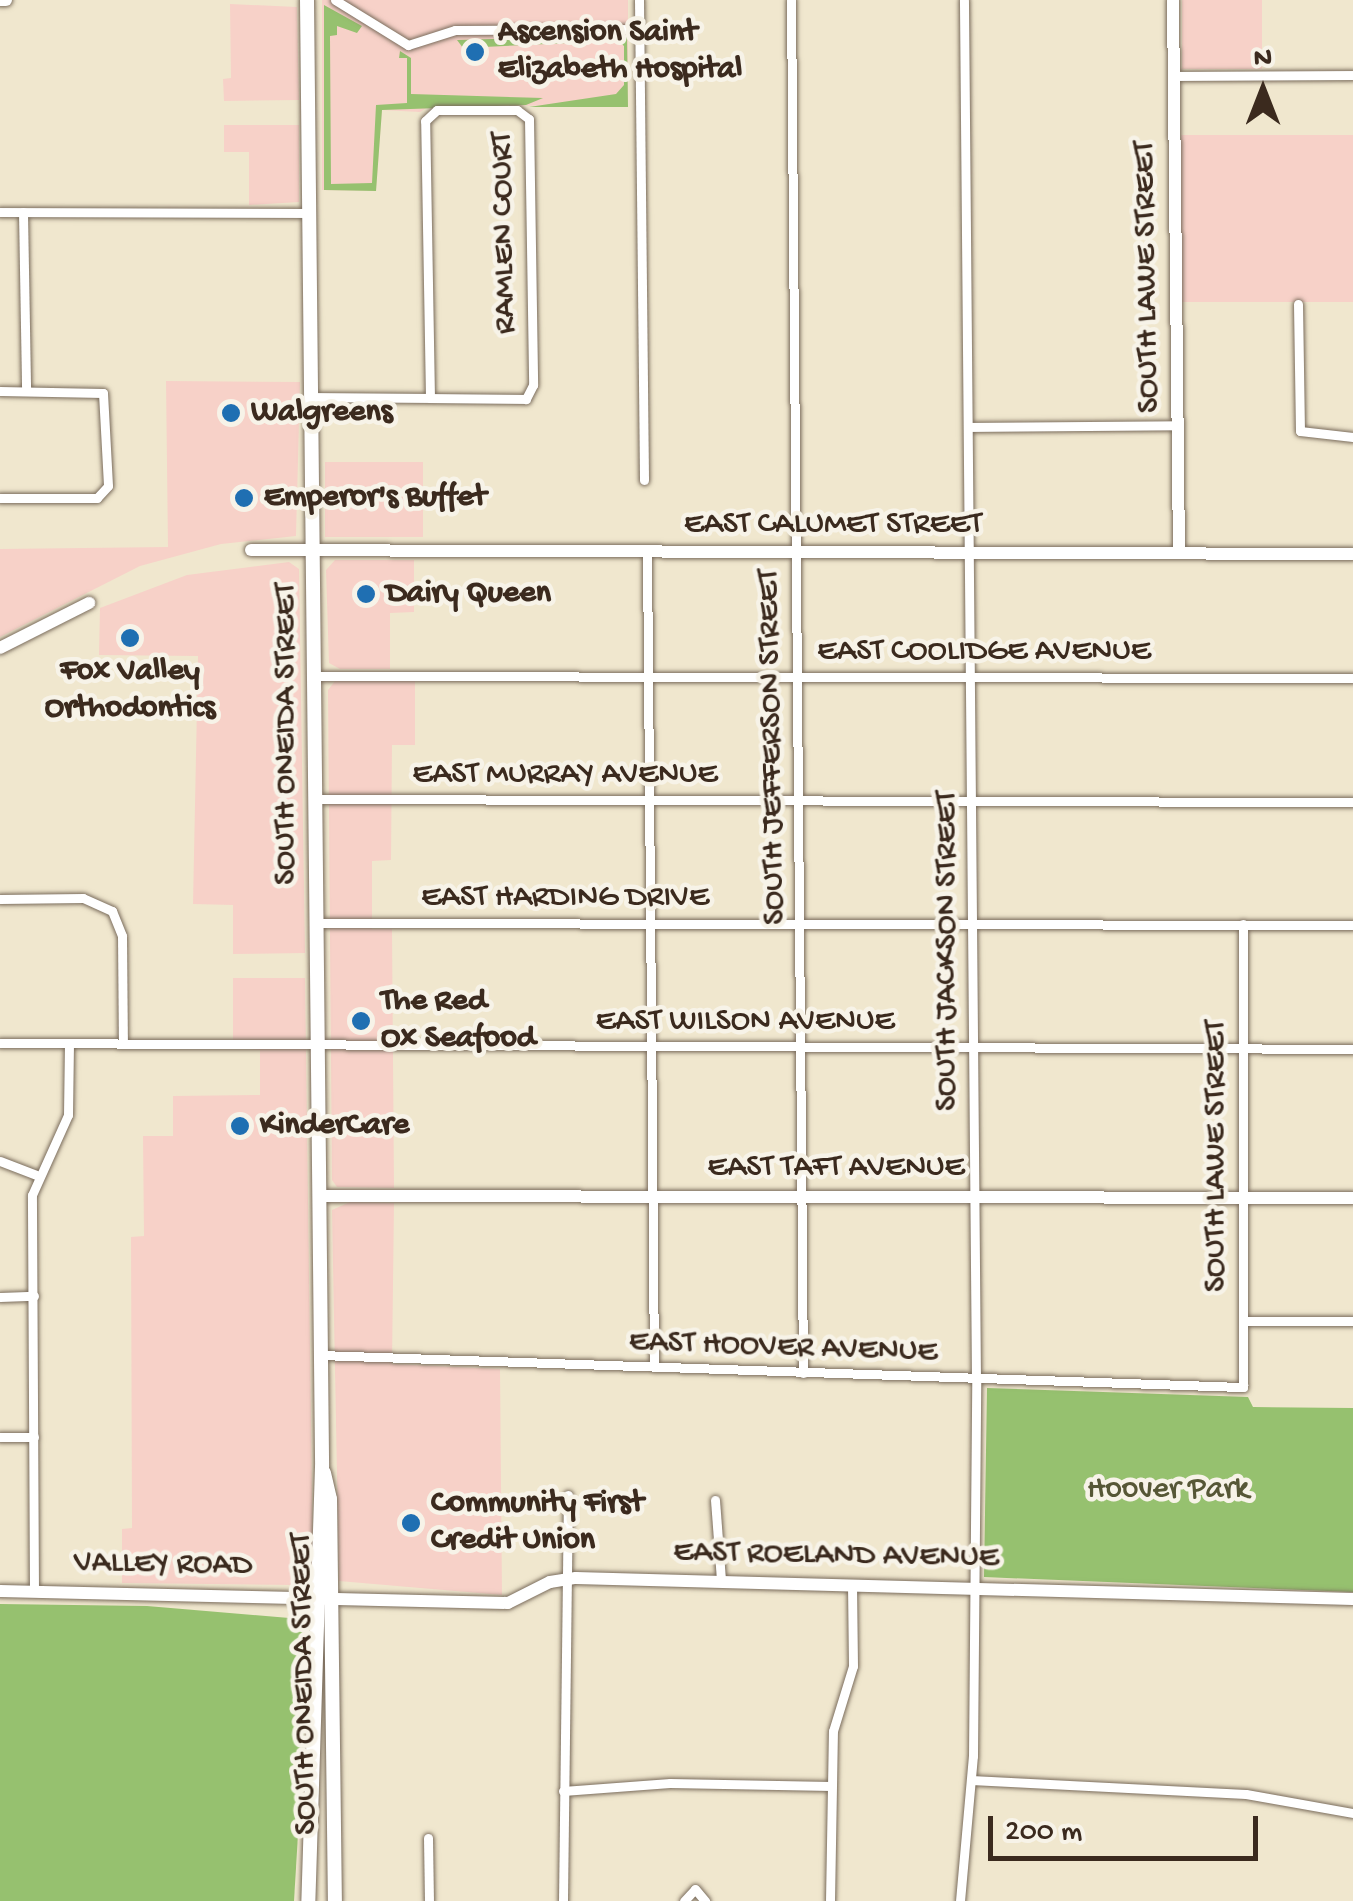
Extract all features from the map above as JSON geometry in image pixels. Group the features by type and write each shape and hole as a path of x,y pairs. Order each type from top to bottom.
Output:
{"main road":[{"name":"SOUTH ONEIDA STREET","path":"307,0 320,1355 334,1901"},
{"name":"SOUTH ONEIDA STREET","path":"308,1901 325,1595"}],"street":[{"path":"336,0 408,45 455,30 640,29"},
{"path":"639,0 644,480"},
{"name":"SOUTH JEFFERSON STREET","path":"791,0 803,1373"},
{"name":"SOUTH JACKSON STREET","path":"960,1901 971,1780 976,1380 964,0"},
{"name":"SOUTH LAWE STREET","path":"1173,0 1178,553"},
{"path":"1174,76 1353,75"},
{"name":"RAMLEN COURT","path":"312,397 521,399 533,392 530,122 520,110 437,110 426,118 430,398"},
{"path":"0,212 310,212"},
{"path":"23,212 26,390"},
{"path":"1298,304 1300,431 1353,436"},
{"path":"0,391 103,393 107,491 96,498 0,498"},
{"path":"968,428 1177,425"},
{"name":"EAST CALUMET STREET","path":"252,550 1353,554"},
{"path":"647,552 654,1368"},
{"path":"0,648 89,603"},
{"name":"EAST COOLIDGE AVENUE","path":"315,676 1353,678"},
{"name":"EAST MURRAY AVENUE","path":"316,799 1353,802"},
{"path":"0,898 83,898 112,911 122,936 123,1042"},
{"name":"EAST HARDING DRIVE","path":"316,923 1353,925"},
{"name":"SOUTH LAWE STREET","path":"1243,924 1243,1387"},
{"path":"34,1591 36,1174 68,1115 70,1043"},
{"name":"EAST WILSON AVENUE","path":"0,1044 1353,1048"},
{"path":"0,1162 36,1174"},
{"name":"EAST TAFT AVENUE","path":"319,1196 1353,1198"},
{"path":"0,1297 34,1296"},
{"path":"1246,1321 1353,1321"},
{"name":"EAST HOOVER AVENUE","path":"320,1355 1243,1387"},
{"path":"0,1437 34,1437"},
{"path":"563,1901 568,1495"},
{"path":"715,1500 722,1580"},
{"name":"EAST ROELAND AVENUE","path":"325,1595 508,1603 564,1578 1353,1599"},
{"path":"830,1901 833,1726 853,1666 852,1584"},
{"name":"VALLEY ROAD","path":"0,1591 325,1595"},
{"path":"971,1780 1258,1795 1353,1813"},
{"path":"563,1791 670,1784 831,1786"},
{"path":"428,1838 428,1901"},
{"path":"684,1901 695,1889 704,1901"}],"shaded area":[{"name":"Ascension Saint Elizabeth Hospital","path":"322,0 628,0 628,107 433,104 420,112 382,110 376,191 322,190"},
{"path":"1182,0 1262,0 1262,69 1182,69"},
{"path":"230,4 297,7 299,100 224,101 223,79 231,78"},
{"path":"224,125 299,125 299,202 249,205 249,152 224,152"},
{"path":"1181,135 1353,135 1353,302 1181,302"},
{"path":"166,381 300,382 296,536 221,544 140,566 0,637 0,549 168,547"},
{"path":"325,462 423,462 423,537 325,537"},
{"path":"335,560 414,560 414,612 390,613 390,669 340,669 329,663 326,570"},
{"path":"289,562 299,569 305,953 233,954 233,905 193,904 198,656 99,655 100,608 187,575"},
{"path":"335,681 415,681 415,745 392,745 391,860 372,861 372,929 392,929 394,1188 337,1187 332,1180 328,690"},
{"path":"233,978 305,978 313,1569 294,1585 122,1583 122,1529 132,1528 131,1237 144,1236 143,1136 173,1136 173,1096 260,1095 260,1050 233,1047"},
{"path":"350,1202 394,1203 392,1364 500,1369 502,1595 339,1581 332,1210"}],"green space":[{"path":"324,5 362,26 357,33 337,26 337,35 330,36 331,184 372,183 376,105 407,103 407,58 399,58 400,51 411,58 411,94 543,98 526,105 382,110 376,191 324,190"},
{"path":"627,35 628,107 529,107 616,94 624,85 624,46 617,39"},
{"path":"568,37 568,43 463,48 457,40"},
{"name":"Hoover Park","path":"987,1388 1248,1397 1253,1407 1353,1408 1353,1592 984,1577"},
{"path":"0,1604 147,1606 301,1619 307,1684 294,1901 0,1901"}],"place":[{"name":"Ascension Saint Elizabeth Hospital","path":"475,52"},
{"name":"Walgreens","path":"231,413"},
{"name":"Emperor's Buffet","path":"244,498"},
{"name":"Dairy Queen","path":"366,594"},
{"name":"Fox Valley Orthodontics","path":"130,638"},
{"name":"The Red Ox Seafood","path":"361,1021"},
{"name":"KinderCare","path":"240,1126"},
{"name":"Community First Credit Union","path":"411,1523"}]}
